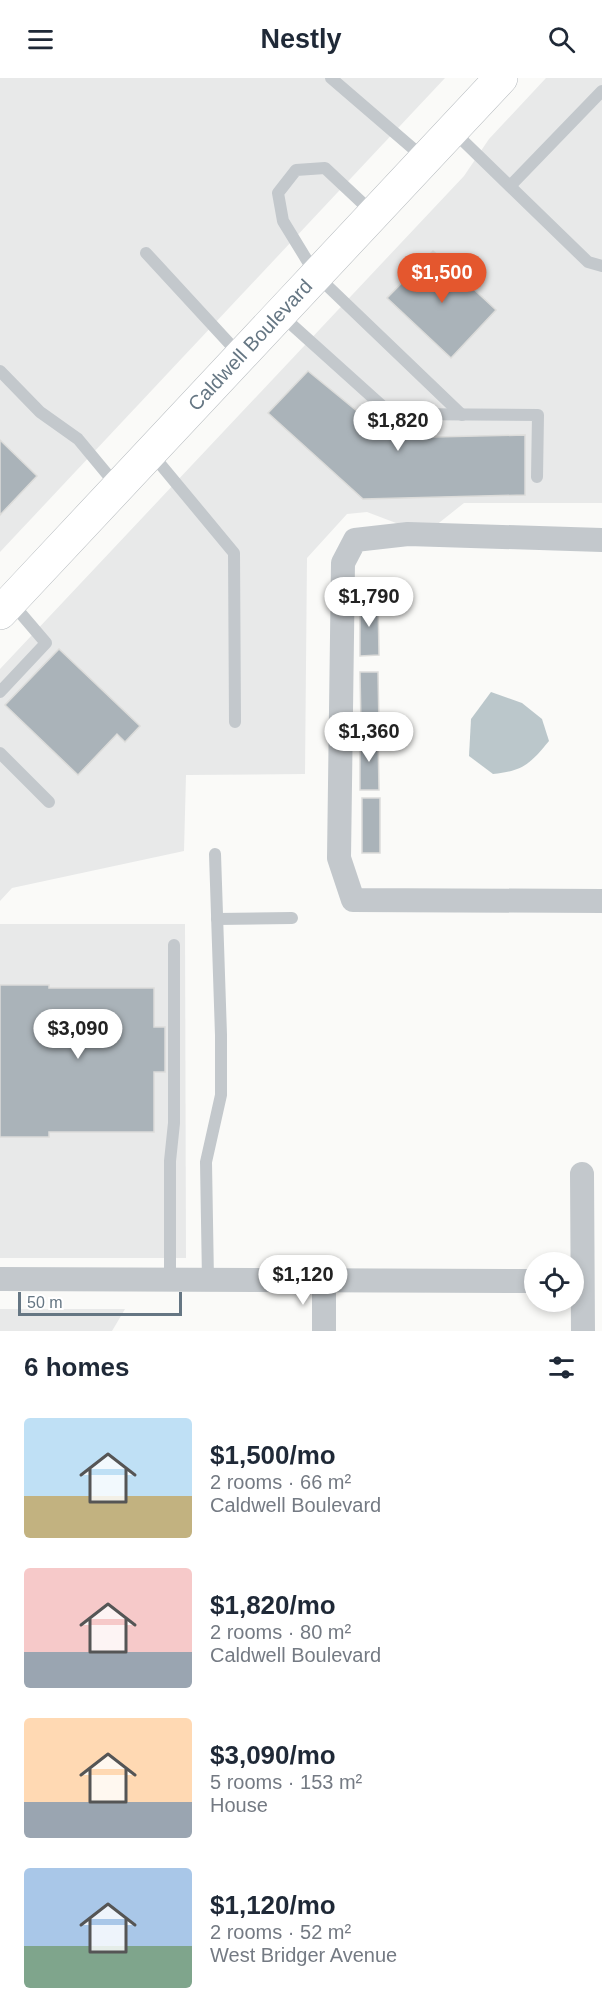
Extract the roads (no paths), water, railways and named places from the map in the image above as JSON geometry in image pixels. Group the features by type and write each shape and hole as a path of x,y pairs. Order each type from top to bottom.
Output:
{"main road":[{"name":"Caldwell Boulevard","path":"5,607 501,78"}],"street":[{"path":"602,540 408,534 355,540 343,564 339,858 354,900 602,901"},
{"path":"582,1174 586,1281 583,1331"},
{"path":"0,1279 524,1281"},
{"path":"324,1280 324,1331"}],"lane":[{"path":"331,78 425,159"},
{"path":"510,186 600,96"},
{"path":"452,130 588,262 602,266"},
{"path":"374,214 325,168 296,170 278,193 283,220 316,275 462,416"},
{"path":"146,253 241,356"},
{"path":"280,314 392,414 538,415 537,477"},
{"path":"0,371 40,412 78,439 118,487"},
{"path":"150,453 234,553 235,722"},
{"path":"0,692 46,643 5,607"},
{"path":"0,753 50,802"},
{"path":"208,1280 206,1162 221,1095 215,854"},
{"path":"217,920 292,918"},
{"path":"170,1280 170,1161 174,1123 174,945"}]}
